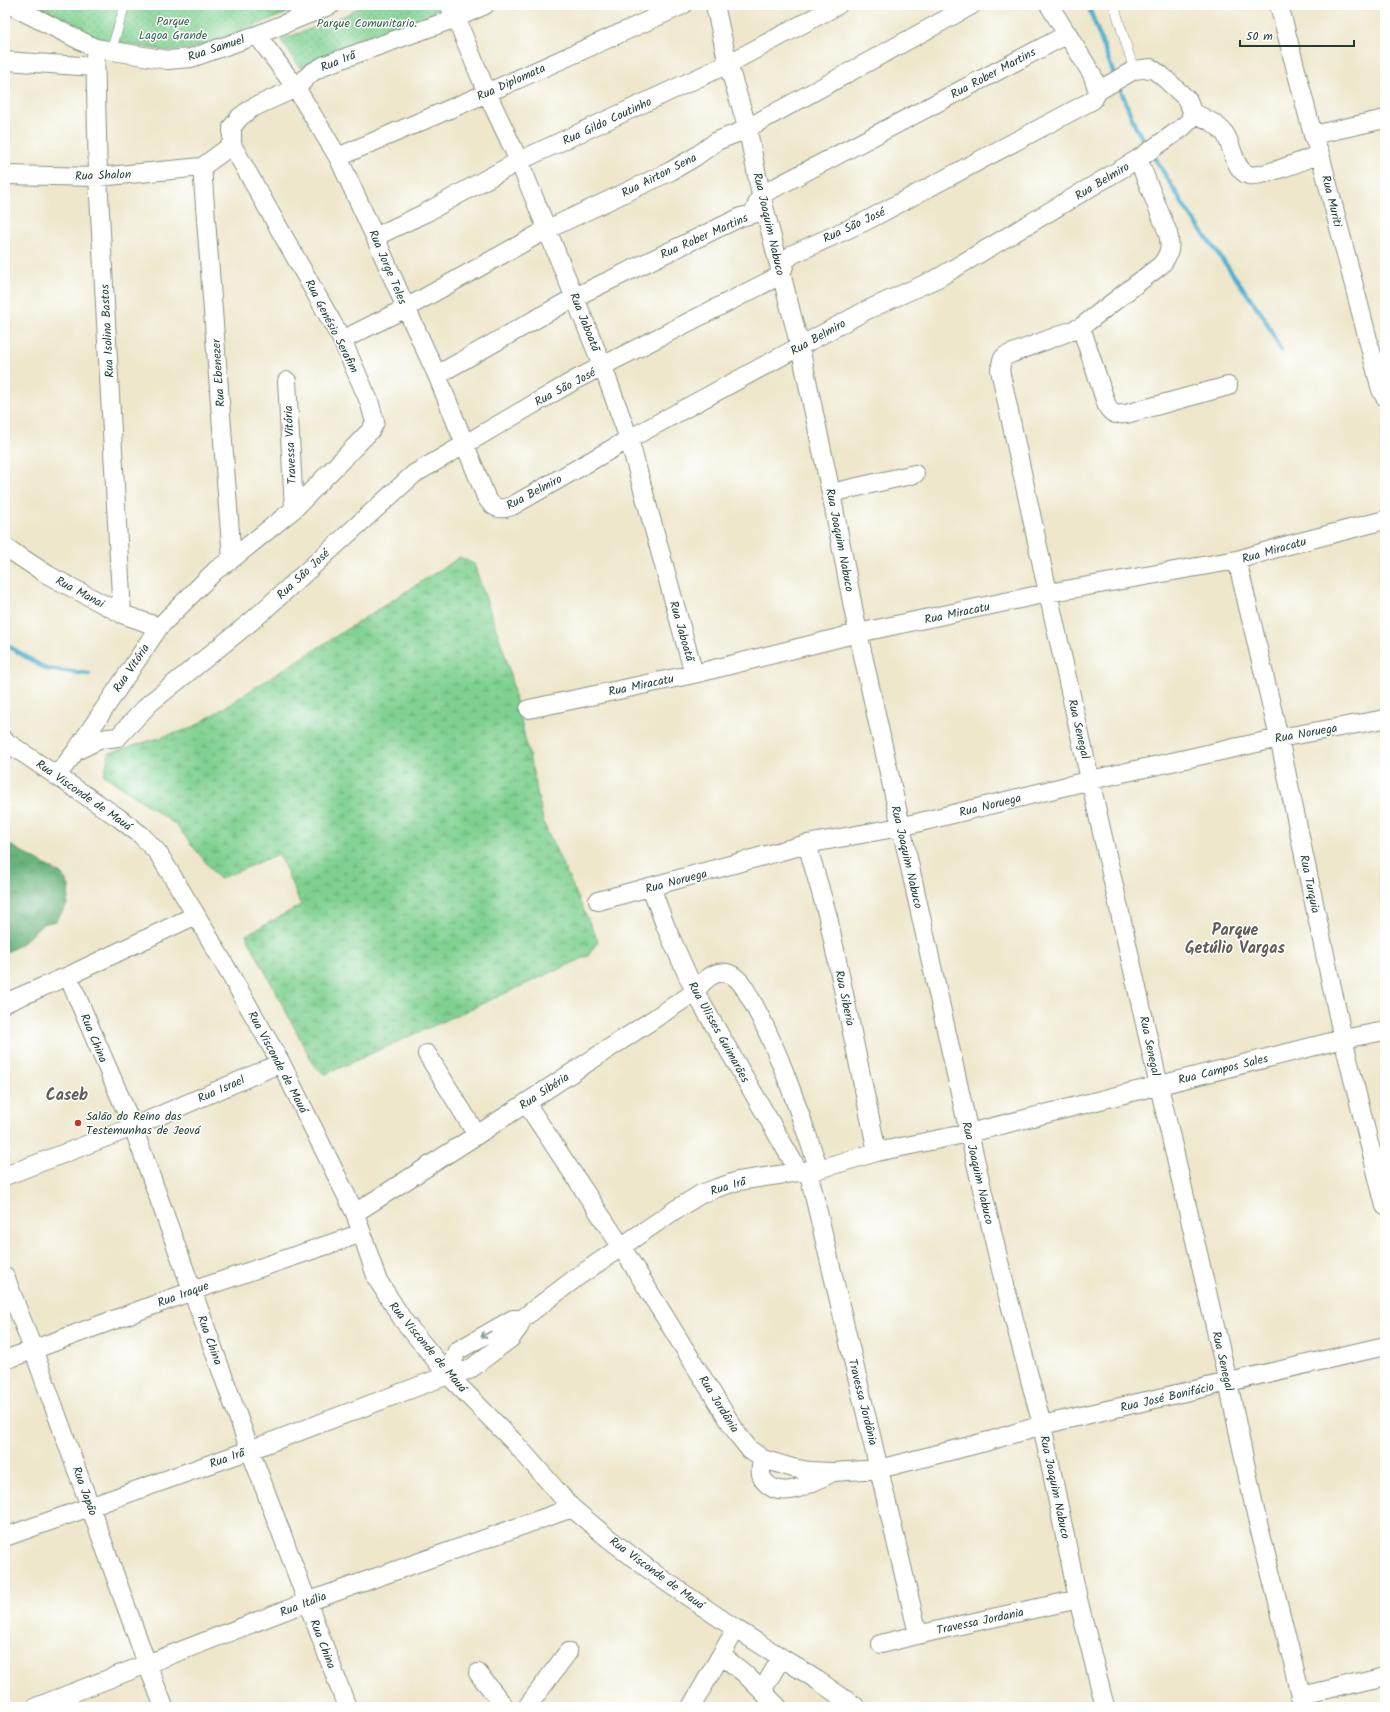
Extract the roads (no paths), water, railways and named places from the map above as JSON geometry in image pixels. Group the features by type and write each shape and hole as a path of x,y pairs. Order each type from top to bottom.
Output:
{"street":[{"name":"Rua Samuel","path":"10,5 103,50 168,60 191,58 257,35 331,5"},
{"name":"Rua Irã","path":"232,144 232,127 240,117 252,108 296,88 311,73 325,65 452,11 486,5"},
{"name":"Rua Diplomata","path":"338,157 487,93 683,5"},
{"name":"Rua Joaquim Nabuco","path":"715,5 728,64 747,126 761,195 800,347 831,493 858,633 900,827 1001,1270 1042,1425 1078,1599 1105,1707"},
{"name":"Rua Gildo Coutinho","path":"375,237 425,213 519,162 728,64 838,5"},
{"name":"Rua Airton Sena","path":"342,340 406,308 546,230 695,158 717,141 742,130 972,5"},
{"name":"Rua Muriti","path":"1279,5 1313,135 1320,154 1381,390 1385,397"},
{"path":"1052,7 1092,74 1098,91"},
{"name":"Rua Jaboatã","path":"452,11 487,93 519,162 603,367 629,439 694,674"},
{"name":"Rua Rober Martins","path":"437,375 575,297 741,217 753,214 761,195 1068,34"},
{"name":"Rua Jorge Teles","path":"257,35 296,88 338,157 437,375 486,497 497,509"},
{"name":"Rua Isolina Bastos","path":"103,50 95,66 98,178 122,614"},
{"path":"5,60 95,66"},
{"path":"1134,70 1151,68 1161,75 1188,100 1192,112 1215,123 1225,134 1241,170 1250,175 1262,174 1320,154"},
{"name":"Rua São José","path":"76,750 101,739 118,737 150,703 253,620 414,474 574,380 603,367 781,275 786,260 793,254 873,218 1093,100 1098,91 1134,70"},
{"name":"Rua Belmiro","path":"497,509 505,509 512,506 629,439 865,311 938,278 1138,159 1182,128 1190,120 1192,112"},
{"path":"1313,135 1385,119"},
{"path":"202,167 232,144"},
{"name":"Rua Genésio Serafim","path":"232,144 342,340 369,401 375,422 371,430 294,509 232,559"},
{"name":"Rua Senegal","path":"1138,159 1168,233 1171,245 1168,255 1160,265 1081,326 1005,356 1002,360 1000,370 1048,593 1159,1086 1228,1382 1256,1515 1303,1701"},
{"name":"Rua Shalon","path":"5,175 98,178 202,167"},
{"name":"Rua Ebenezer","path":"202,167 232,559"},
{"path":"1081,326 1108,406 1111,412 1116,415 1126,414 1228,386"},
{"name":"Travessa Vitória","path":"287,381 294,509"},
{"path":"831,493 915,474"},
{"name":"Rua Miracatu","path":"529,709 694,674 858,633 1048,593 1237,560 1385,520"},
{"name":"Rua Manai","path":"5,547 48,575 122,614 159,627"},
{"name":"Rua Vitória","path":"57,775 76,750 159,627 216,570 232,559"},
{"name":"Rua Turquia","path":"1237,560 1279,738 1343,1039 1385,1206"},
{"name":"Rua Noruega","path":"598,901 807,844 900,827 1091,780 1279,738 1385,719"},
{"name":"Rua Visconde de Mauá","path":"5,741 57,775 141,835 158,853 196,915 281,1063 355,1213 377,1279 403,1320 448,1375 514,1442 572,1508 659,1577 856,1707"},
{"name":"Rua Siberia","path":"807,844 828,917 877,1152"},
{"name":"Rua Ulisses Guimarães","path":"651,887 665,925 695,992 808,1170"},
{"path":"5,1003 68,976 196,915"},
{"name":"Rua Sibéria","path":"355,1213 695,992 703,981 716,974 731,974 740,982 769,1035 784,1067 808,1170"},
{"name":"Rua China","path":"68,976 133,1128 250,1450 347,1707"},
{"name":"Rua Campos Sales","path":"969,1133 1343,1039 1385,1031"},
{"path":"427,1054 477,1135"},
{"name":"Rua Israel","path":"5,1176 133,1128 281,1063"},
{"name":"Rua Jordânia","path":"526,1103 621,1246 738,1435 750,1450 763,1459 809,1471 833,1472 879,1469 989,1441 1042,1425"},
{"name":"Rua Irã","path":"5,1537 250,1450 448,1375 469,1370 511,1338 519,1327 522,1319 577,1277 621,1246 701,1194 738,1181 808,1170 877,1152 969,1133"},
{"name":"Travessa Jordânia","path":"808,1170 918,1634"},
{"name":"Rua Iraque","path":"5,1360 192,1291 362,1233"},
{"name":"Rua Japão","path":"5,1276 164,1707"},
{"name":"Rua José Bonifácio","path":"1042,1425 1385,1346"},
{"path":"763,1459 760,1468 761,1476 772,1488 779,1491 797,1489 833,1472"},
{"name":"Rua Itália","path":"36,1707 307,1602 572,1508"},
{"name":"Travessa Jordania","path":"882,1644 918,1634 999,1618 1078,1599"},
{"path":"691,1707 736,1629"},
{"path":"527,1707 568,1652"},
{"path":"721,1654 744,1673 778,1707"},
{"path":"762,1691 781,1658"},
{"path":"478,1673 505,1707"},
{"path":"1303,1701 1385,1676"}],"lane":[{"path":"103,50 125,5"},
{"path":"1114,5 1134,70"}],"waterway":[{"path":"1088,5 1115,77"},
{"path":"1118,83 1136,128 1148,147"},
{"path":"1152,153 1185,208 1264,317 1281,351"},
{"path":"5,644 46,669 89,674"}],"place":[{"name":"Salão do Reino das Testemunhas de Jeová","path":"78,1123"}],"district":[{"name":"Parque Getúlio Vargas","path":"1235,938"},
{"name":"Caseb","path":"67,1094"}],"park label":[{"name":"Parque Comunitario.","path":"367,23"},
{"name":"Parque Lagoa Grande","path":"173,28"}]}
